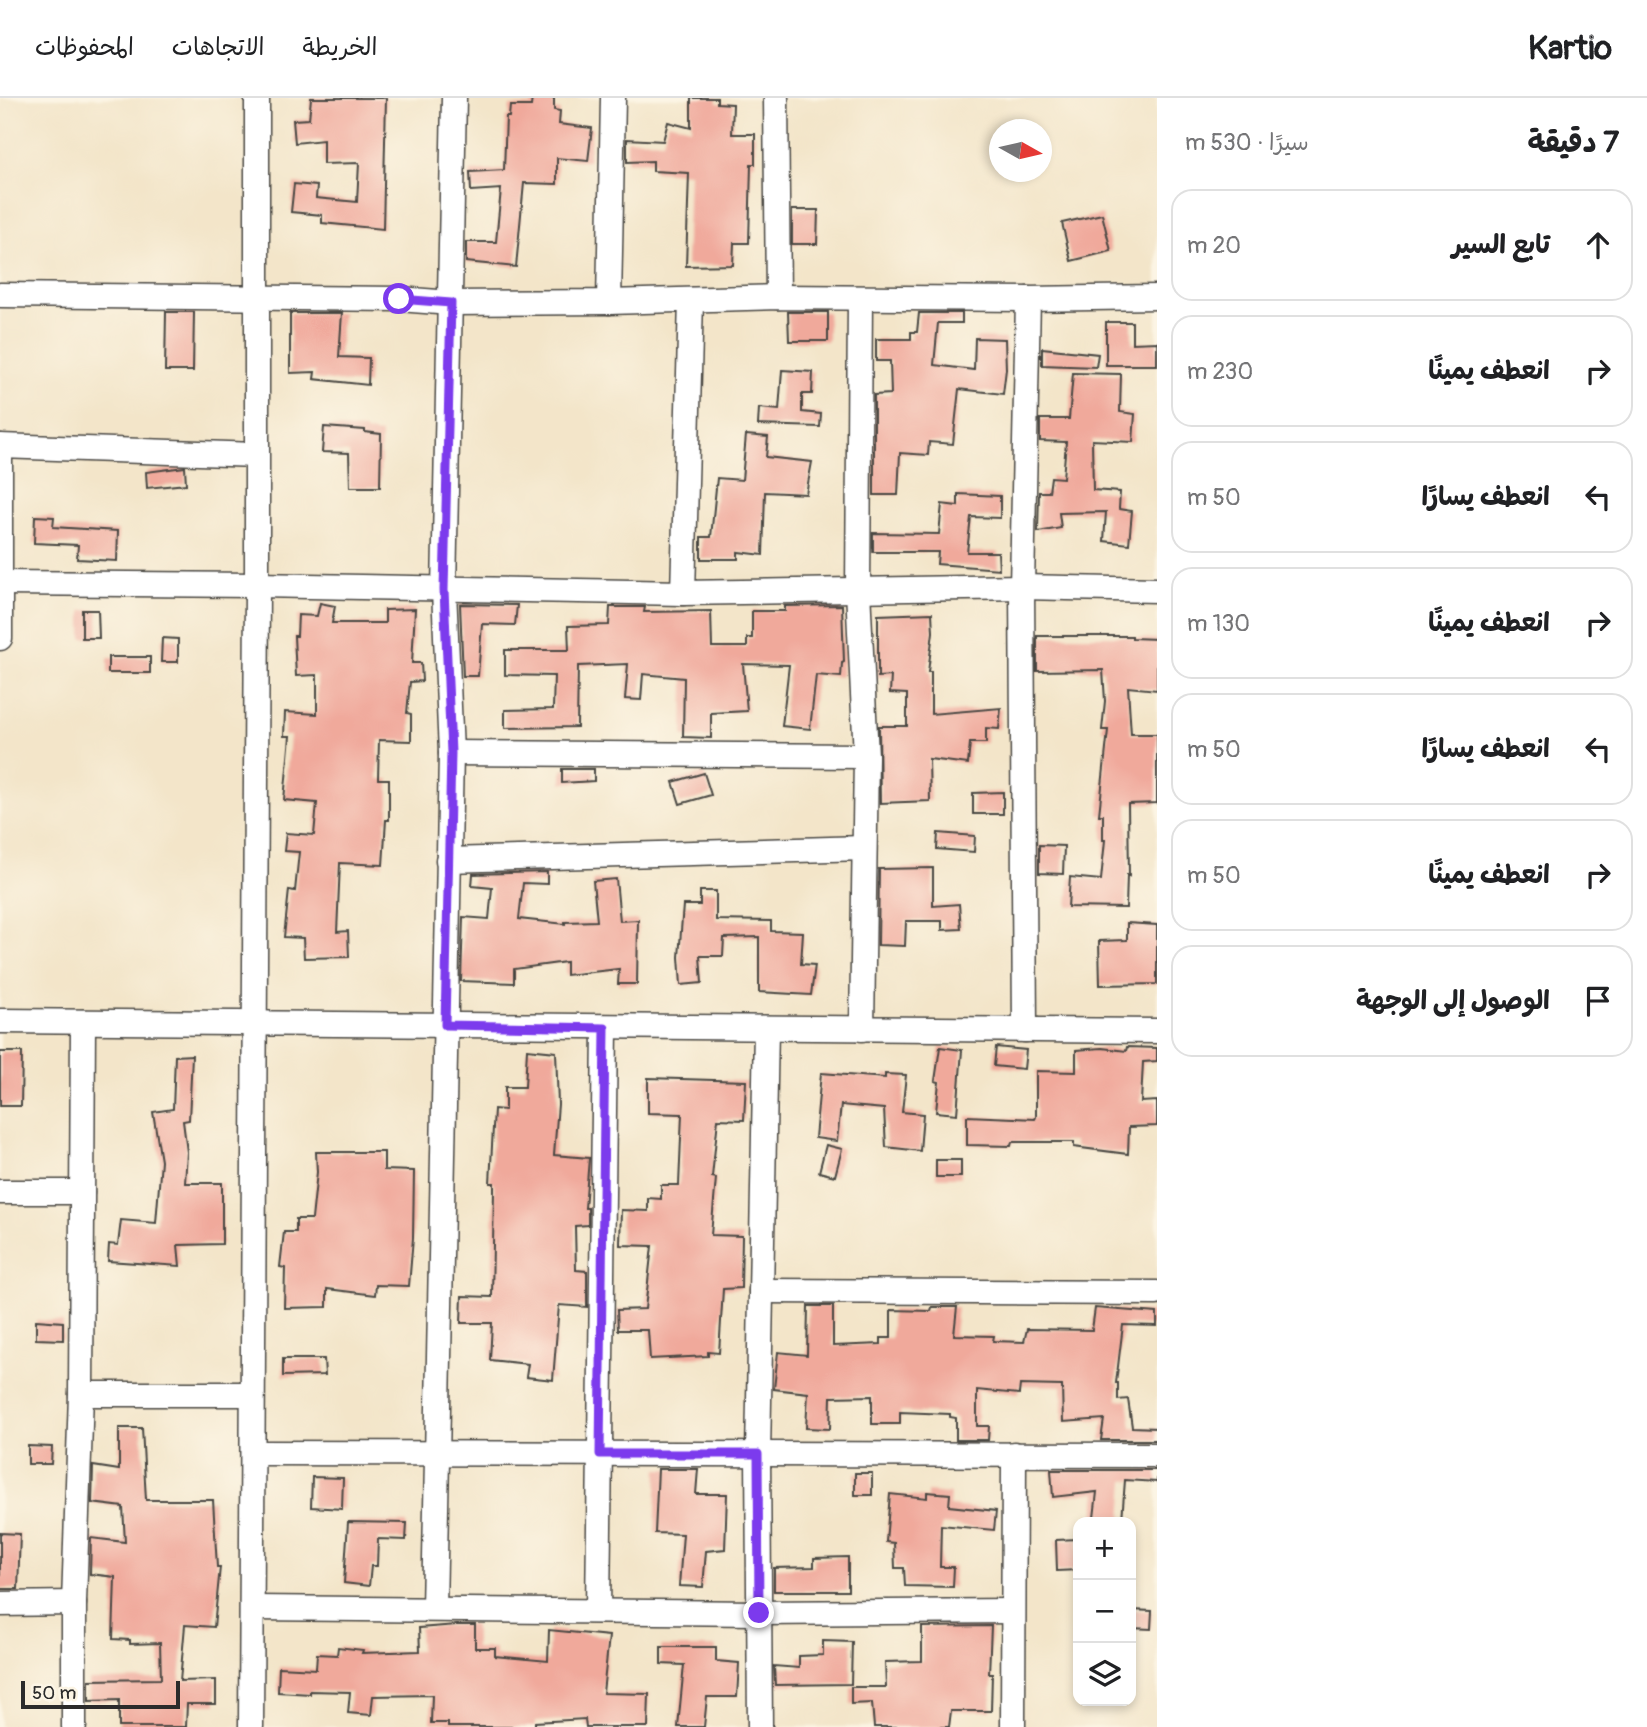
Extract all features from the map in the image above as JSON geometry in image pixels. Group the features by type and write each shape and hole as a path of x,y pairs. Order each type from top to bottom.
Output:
{"street":[{"path":"251,1727 257,98"},
{"path":"433,1609 451,753 444,590 454,98"},
{"path":"609,302 613,98"},
{"path":"776,98 778,297"},
{"path":"0,295 399,299 451,303 778,297 1157,297"},
{"path":"860,299 858,590 866,756 862,1028"},
{"path":"1025,1030 1022,587 1028,299"},
{"path":"683,593 691,300"},
{"path":"0,638 0,446 256,455"},
{"path":"1,583 683,593 1022,587 1157,590"},
{"path":"451,753 866,756"},
{"path":"448,860 864,848"},
{"path":"0,1021 1157,1031"},
{"path":"74,1727 74,1603 81,1394 83,1022"},
{"path":"598,1611 605,1028"},
{"path":"760,1727 758,1454 766,1028"},
{"path":"0,1192 82,1192"},
{"path":"761,1291 1157,1293"},
{"path":"81,1394 252,1394"},
{"path":"253,1453 1157,1455"},
{"path":"1013,1727 1014,1454"},
{"path":"0,1604 74,1603"},
{"path":"253,1608 759,1613 1012,1611"}],"building":[{"path":"311,98 386,98 383,229 322,223 322,215 291,212 294,184 317,186 316,198 357,202 359,163 323,164 323,140 295,143 293,120 309,119"},
{"path":"532,98 554,98 554,110 560,111 559,124 592,128 588,161 557,158 557,184 524,183 516,267 466,262 466,242 496,242 501,189 471,191 470,172 504,170 506,117 509,117 510,106 531,106"},
{"path":"691,98 717,98 717,103 733,104 732,134 755,134 755,164 751,164 749,243 734,243 733,265 686,266 689,173 653,171 653,161 627,162 627,139 663,141 668,122 691,128"},
{"path":"792,210 818,210 817,244 792,244"},
{"path":"1102,214 1111,251 1071,261 1062,223"},
{"path":"166,312 194,312 193,371 165,371"},
{"path":"788,312 828,312 828,341 789,341"},
{"path":"290,313 342,313 339,357 369,358 368,385 314,379 315,372 290,373"},
{"path":"919,313 962,313 962,323 938,323 934,365 974,370 975,338 1005,339 1003,394 959,389 953,444 929,442 928,455 900,453 898,495 874,495 874,395 891,394 890,361 876,361 876,339 911,339 911,332 917,332"},
{"path":"1106,322 1132,322 1132,343 1157,342 1157,365 1106,365"},
{"path":"1042,348 1098,354 1096,367 1042,365"},
{"path":"782,370 813,372 812,394 802,394 802,412 821,414 820,427 758,425 759,408 779,410"},
{"path":"1073,373 1121,374 1120,412 1135,414 1133,442 1092,440 1093,490 1120,492 1119,509 1132,511 1129,544 1104,541 1106,512 1059,513 1061,528 1038,532 1039,492 1049,492 1051,477 1063,478 1066,442 1040,441 1040,419 1069,419"},
{"path":"324,427 381,434 380,487 350,487 349,453 322,452"},
{"path":"746,435 768,437 766,457 812,462 806,494 765,492 763,555 738,552 738,559 701,559 701,537 711,537 717,478 742,480"},
{"path":"185,467 186,484 147,488 146,472"},
{"path":"958,494 1000,496 1000,518 971,517 967,552 998,552 999,569 937,564 938,552 873,552 873,533 939,534 942,504 958,506"},
{"path":"35,516 54,517 53,527 118,531 117,561 77,559 78,545 34,543"},
{"path":"320,603 335,606 332,623 385,623 385,610 415,609 412,663 421,663 422,681 410,682 407,713 411,714 411,741 379,740 378,779 389,779 389,820 386,820 383,865 340,863 337,932 348,931 349,957 304,958 303,938 284,937 289,890 295,891 299,852 284,851 286,833 314,835 317,803 284,800 290,736 284,736 285,712 317,714 317,675 296,676 294,636 297,636 298,615 317,616"},
{"path":"460,604 517,605 515,625 482,624 478,676 463,676"},
{"path":"842,605 844,662 841,677 816,675 810,729 782,726 789,665 743,664 747,711 711,713 711,738 683,737 684,678 643,674 641,700 625,699 628,664 578,666 577,727 505,728 505,710 553,709 554,676 505,675 505,650 569,650 568,626 609,625 610,607 645,607 644,612 711,611 712,647 747,647 747,638 752,638 752,611 785,611 785,606"},
{"path":"82,610 98,610 99,638 82,638"},
{"path":"932,613 933,632 928,672 931,672 931,714 1001,708 999,729 986,728 986,743 970,743 968,764 929,759 930,801 880,803 879,726 907,726 907,694 890,693 891,676 878,677 878,615"},
{"path":"1037,636 1132,636 1157,639 1157,690 1128,687 1131,734 1157,734 1157,803 1128,804 1129,876 1127,875 1126,908 1068,907 1070,877 1101,880 1105,840 1103,815 1099,815 1108,730 1102,730 1105,701 1103,670 1037,671"},
{"path":"162,638 178,639 178,662 161,662"},
{"path":"108,657 150,657 150,673 108,673"},
{"path":"562,769 594,769 594,781 562,783"},
{"path":"704,773 711,795 680,804 673,782"},
{"path":"1003,792 1003,814 973,814 973,793"},
{"path":"938,833 975,836 974,852 937,849"},
{"path":"1039,845 1064,846 1063,874 1039,873"},
{"path":"933,868 933,906 959,904 961,929 942,930 942,921 906,921 905,946 878,945 879,869"},
{"path":"547,872 547,884 523,883 519,919 565,924 597,921 593,881 616,879 620,921 638,920 637,984 618,984 619,969 566,975 566,962 514,969 514,983 461,981 463,917 489,919 492,888 472,886 473,874"},
{"path":"700,891 716,891 716,920 771,921 771,931 803,932 801,964 815,965 811,995 759,992 759,937 724,938 723,956 700,956 702,983 681,985 679,957 683,905 700,905"},
{"path":"1127,923 1157,925 1157,984 1100,985 1099,941 1127,940"},
{"path":"940,1047 962,1050 957,1114 936,1112 939,1082 935,1081"},
{"path":"996,1047 1026,1050 1024,1069 994,1066"},
{"path":"1127,1047 1157,1048 1157,1061 1143,1062 1141,1102 1157,1101 1157,1126 1129,1127 1128,1154 1074,1147 1074,1142 1012,1142 1011,1146 967,1145 967,1116 1035,1119 1036,1071 1076,1072 1076,1050 1102,1048 1126,1051"},
{"path":"527,1049 556,1052 558,1104 554,1155 589,1158 585,1208 588,1208 588,1225 575,1226 576,1270 587,1271 587,1307 559,1305 553,1380 526,1377 528,1364 490,1360 492,1323 461,1323 462,1296 492,1297 494,1183 490,1183 494,1109 505,1110 505,1087 525,1087"},
{"path":"0,1052 22,1052 21,1106 0,1106"},
{"path":"192,1055 189,1120 183,1121 187,1152 185,1183 222,1183 222,1244 178,1245 180,1266 108,1261 109,1244 118,1245 121,1220 156,1223 161,1161 153,1112 173,1109 175,1056"},
{"path":"821,1073 885,1078 885,1074 906,1075 902,1112 923,1114 920,1151 886,1147 884,1109 841,1105 837,1141 815,1138"},
{"path":"648,1078 746,1081 744,1120 718,1119 712,1177 716,1178 711,1235 742,1236 741,1288 723,1289 719,1353 708,1352 708,1356 650,1359 648,1330 618,1330 617,1310 645,1309 652,1246 620,1245 621,1210 648,1211 648,1198 661,1199 661,1185 679,1185 682,1114 648,1113"},
{"path":"826,1145 842,1149 835,1176 819,1172"},
{"path":"316,1152 384,1152 384,1170 414,1171 409,1286 376,1285 375,1295 327,1289 327,1307 284,1308 285,1268 280,1267 284,1232 296,1232 296,1219 312,1219 317,1172"},
{"path":"936,1160 961,1160 961,1177 936,1177"},
{"path":"808,1306 833,1306 833,1346 881,1344 881,1338 891,1338 891,1310 931,1311 932,1307 957,1307 954,1335 994,1336 993,1341 1024,1342 1027,1329 1092,1330 1095,1308 1157,1313 1157,1326 1123,1325 1116,1383 1118,1400 1128,1399 1132,1427 1157,1428 1157,1440 1101,1440 1104,1419 1063,1422 1062,1386 1020,1385 1019,1394 977,1390 977,1426 989,1426 988,1440 956,1440 956,1418 950,1417 950,1414 900,1412 900,1424 872,1424 872,1396 831,1397 830,1429 806,1428 808,1393 774,1389 778,1352 807,1355"},
{"path":"36,1320 63,1322 63,1340 36,1339"},
{"path":"283,1359 324,1359 325,1375 283,1376"},
{"path":"119,1428 142,1428 146,1500 213,1500 217,1567 220,1567 214,1627 185,1625 180,1681 216,1680 216,1704 187,1704 186,1727 119,1727 119,1700 89,1701 89,1680 161,1679 160,1643 130,1644 130,1640 113,1639 115,1577 90,1574 91,1538 125,1542 123,1507 92,1503 93,1466 119,1470"},
{"path":"28,1446 52,1447 51,1464 28,1464"},
{"path":"658,1469 698,1469 696,1494 727,1494 725,1549 706,1551 703,1587 679,1586 683,1534 655,1533"},
{"path":"1051,1470 1157,1470 1157,1482 1125,1480 1122,1517 1094,1517 1097,1492 1053,1497"},
{"path":"855,1473 872,1473 872,1495 855,1495"},
{"path":"312,1477 343,1478 342,1509 311,1507"},
{"path":"927,1492 950,1494 949,1506 996,1511 994,1530 941,1525 940,1567 954,1567 953,1587 905,1586 904,1568 895,1568 894,1543 886,1542 890,1494 927,1498"},
{"path":"348,1522 407,1523 406,1540 378,1539 377,1566 371,1566 369,1586 344,1583"},
{"path":"0,1533 20,1534 18,1589 0,1589"},
{"path":"1073,1539 1073,1570 1057,1571 1056,1540"},
{"path":"848,1557 848,1591 774,1591 774,1568 814,1567 814,1558"},
{"path":"1136,1610 1152,1611 1151,1629 1136,1628"},
{"path":"475,1625 475,1648 495,1648 495,1656 548,1661 549,1630 609,1636 603,1693 649,1694 648,1727 586,1727 585,1719 535,1722 535,1727 448,1727 448,1723 431,1723 432,1695 373,1696 371,1715 348,1713 350,1692 278,1692 279,1667 316,1669 317,1654 337,1655 338,1647 363,1650 362,1653 420,1651 419,1628"},
{"path":"991,1626 991,1711 951,1711 949,1727 874,1727 872,1703 851,1704 851,1687 886,1687 885,1662 922,1661 922,1627"},
{"path":"823,1641 852,1642 851,1684 775,1685 774,1666 799,1668 799,1656 823,1655"},
{"path":"661,1647 716,1647 716,1661 739,1663 737,1697 707,1697 704,1727 678,1727 684,1665 661,1664"}],"route":[{"path":"399,299 451,303 444,590 451,753 445,1025 605,1028 600,1454 758,1454 759,1613"}]}
